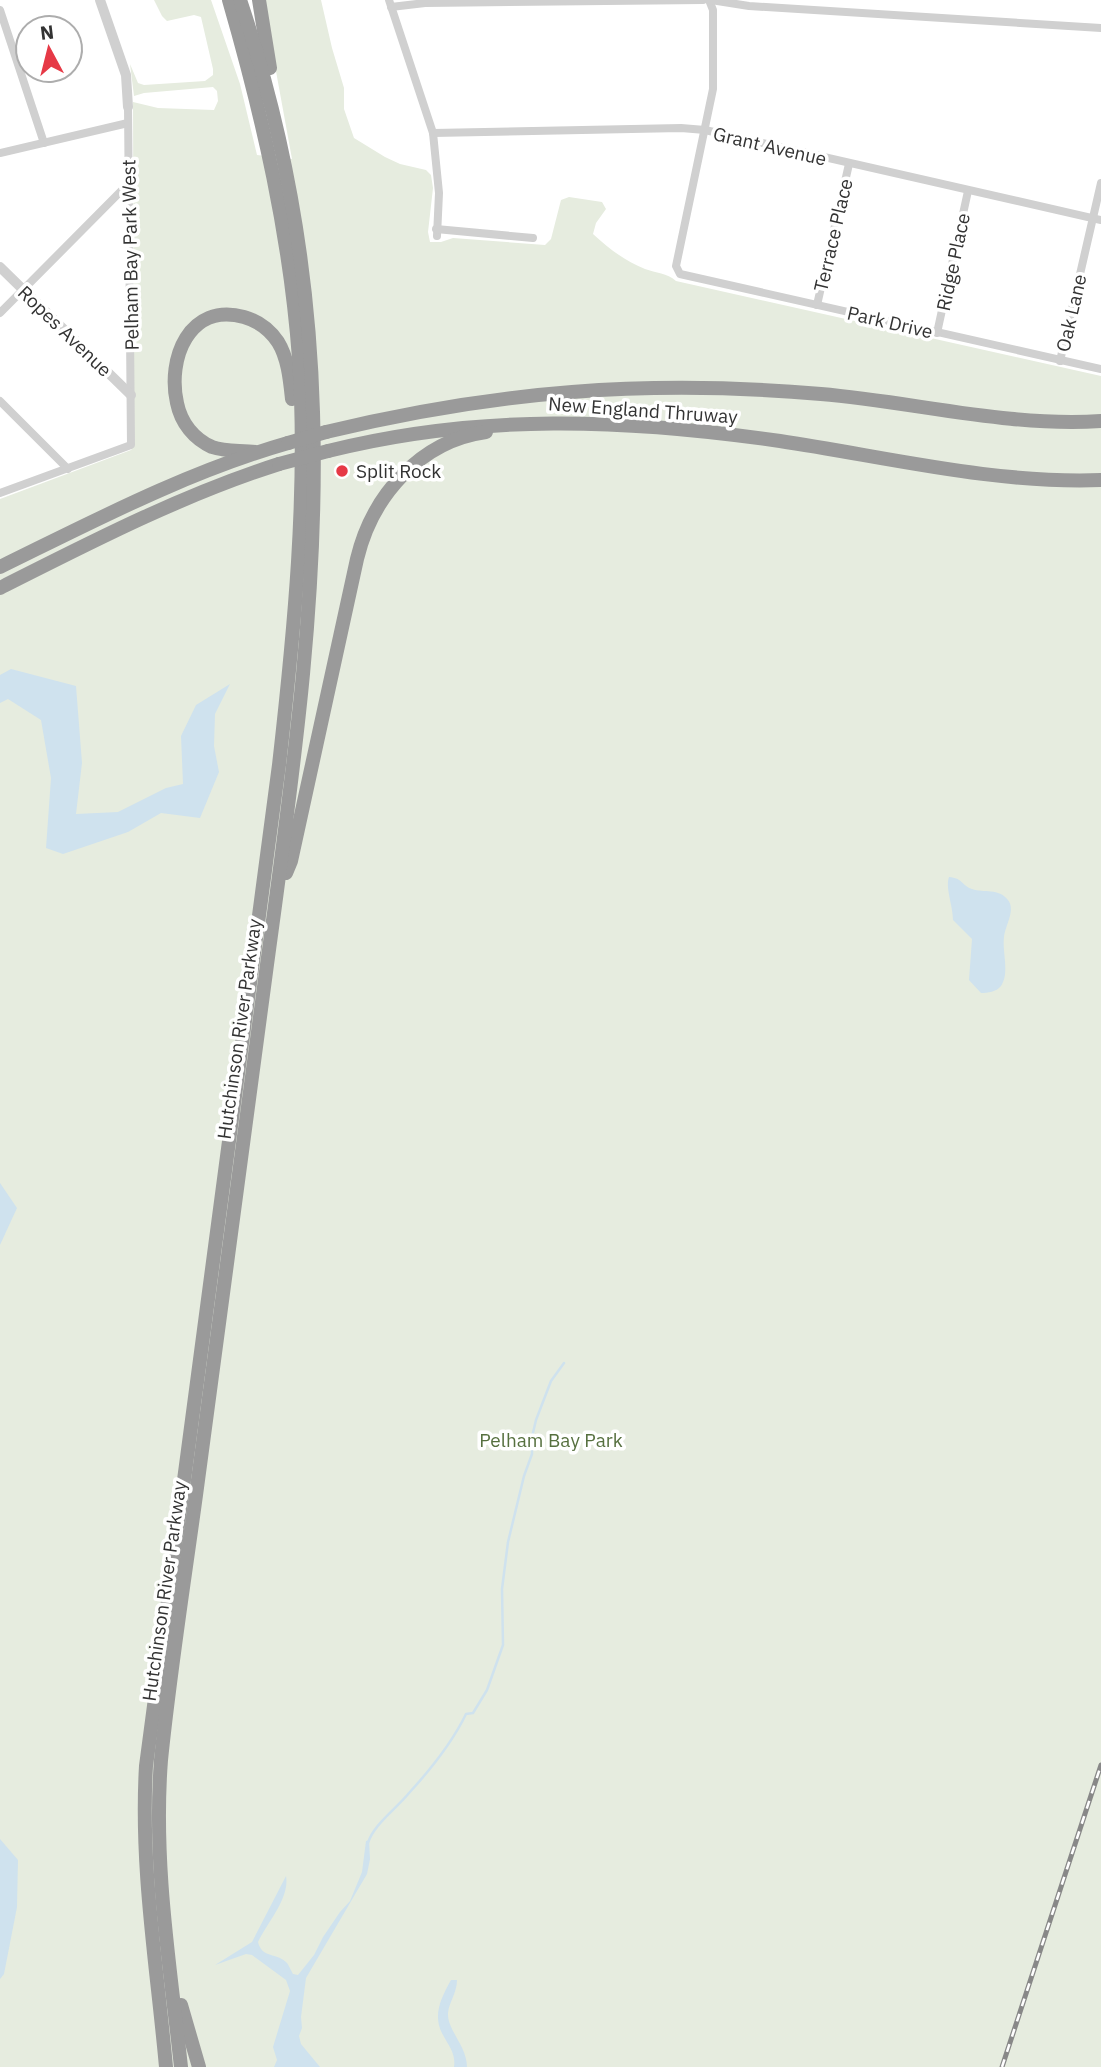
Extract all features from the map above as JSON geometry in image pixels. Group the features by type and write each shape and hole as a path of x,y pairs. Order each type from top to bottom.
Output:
{"highway":[{"path":"219,0 254,90"},
{"name":"Hutchinson River Parkway","path":"166,2067 145,1868 146,1766 276,789 294,607 301,454 299,361 279,198 264,128 229,0"},
{"name":"Hutchinson River Parkway","path":"181,2067 159,1853 162,1751 277,894 301,690 309,588 314,461 306,304 295,221 279,138 240,0"},
{"path":"259,0 279,112 279,138"},
{"path":"255,452 223,450 208,445 191,432 178,408 174,378 179,349 192,330 212,318 232,315 249,319 262,325 277,341 286,364 301,454"},
{"name":"New England Thruway","path":"0,567 128,503 255,452 326,432 419,411 499,398 636,388 711,388 800,392 1015,419 1101,421"},
{"path":"277,894 291,860 357,559 370,519 395,482 431,452 471,435 521,422"},
{"name":"New England Thruway","path":"0,588 168,505 236,478 328,451 446,428 521,422 611,424 688,430 781,441 1003,477 1101,480"},
{"path":"170,1971 199,2067"}],"street":[{"path":"100,0 126,75 128,107"},
{"path":"390,4 401,0"},
{"path":"390,4 703,0"},
{"path":"705,130 713,89 715,48 710,0 749,6 1101,28"},
{"path":"390,4 433,133 439,193 436,233 533,239"},
{"path":"0,10 3,34 44,143"},
{"name":"Pelham Bay Park West","path":"68,469 131,445 128,107"},
{"path":"0,153 128,123"},
{"name":"Grant Avenue","path":"433,133 681,128 705,130 1097,219"},
{"name":"Park Drive","path":"705,130 676,266 680,274 1101,369"},
{"name":"Terrace Place","path":"817,305 849,164"},
{"path":"0,313 129,183"},
{"name":"Oak Lane","path":"1060,361 1097,219 1101,183"},
{"name":"Ridge Place","path":"937,333 968,191"},
{"name":"Ropes Avenue","path":"0,267 131,395"},
{"path":"0,401 68,469 0,493"}],"green space":[{"name":"Pelham Bay Park","path":"154,0 211,0 240,84 257,155 292,159 263,0 321,0 344,88 344,109 354,138 385,157 400,164 426,170 431,175 433,188 428,232 430,242 453,238 545,245 551,239 561,200 569,197 602,202 606,209 596,223 593,234 631,262 676,281 1101,376 1101,2067 0,2067 0,499 131,450 134,446 133,102 158,108 214,110 218,101 217,91 213,87 134,96 130,64 138,83 144,85 205,81 213,75 201,17 194,15 167,21"}],"water":[{"path":"11,669 76,686 82,763 76,814 118,812 166,788 183,784 181,736 196,705 230,684 215,714 214,746 219,772 200,818 161,813 128,832 63,854 46,848 51,778 41,720 8,699 0,703 0,675"},
{"path":"949,877 972,889 1000,894 1010,904 1011,913 1004,937 1004,981 994,991 981,993 969,980 972,939 953,920"},
{"path":"0,1183 17,1208 0,1245"},
{"path":"0,1839 18,1860 17,1907 4,1974 0,1979"},
{"path":"369,1840 370,1859 367,1874 306,1978 299,2036 301,2044 320,2067 274,2067 277,2060 273,2047 290,1991 286,1980 252,1955 246,1954 215,1965 252,1942 286,1876 285,1893 258,1942 263,1951 283,1960 293,1974 298,1975 350,1901 362,1872 366,1841"},
{"path":"451,1980 457,1980 448,2013 449,2019 464,2052 467,2067 454,2067 453,2054 438,2021 441,2000"}],"waterway":[{"path":"368,1843 380,1823 433,1765 466,1714 473,1713 487,1690 503,1645 502,1589 508,1542 532,1454 536,1420 551,1381 564,1363"}],"railway":[{"path":"1002,2067 1101,1765"}],"place":[{"name":"Split Rock","path":"342,471"}]}
